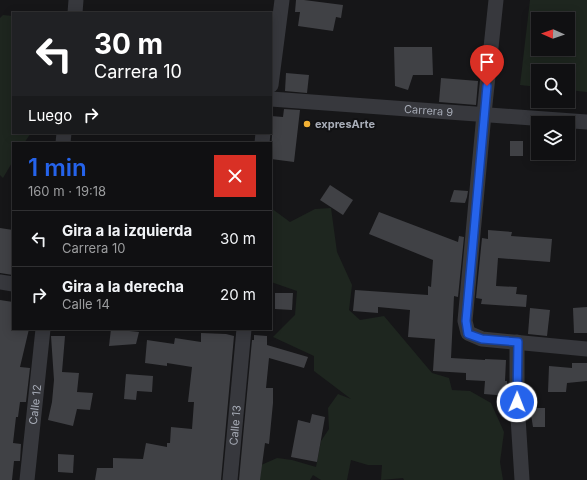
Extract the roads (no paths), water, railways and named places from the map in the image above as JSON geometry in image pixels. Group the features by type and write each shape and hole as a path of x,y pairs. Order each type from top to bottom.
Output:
{"street":[{"path":"75,12 76,0"},
{"path":"272,77 282,0"},
{"path":"496,0 484,114 466,321 468,334 482,339 587,349"},
{"name":"Carrera 9","path":"272,99 587,122"},
{"path":"0,282 12,284"},
{"name":"Calle 12","path":"27,480 44,330"},
{"name":"Calle 13","path":"230,480 244,330"},
{"path":"518,342 517,402 522,480"}],"place":[{"name":"expresArte","path":"307,124"}]}
